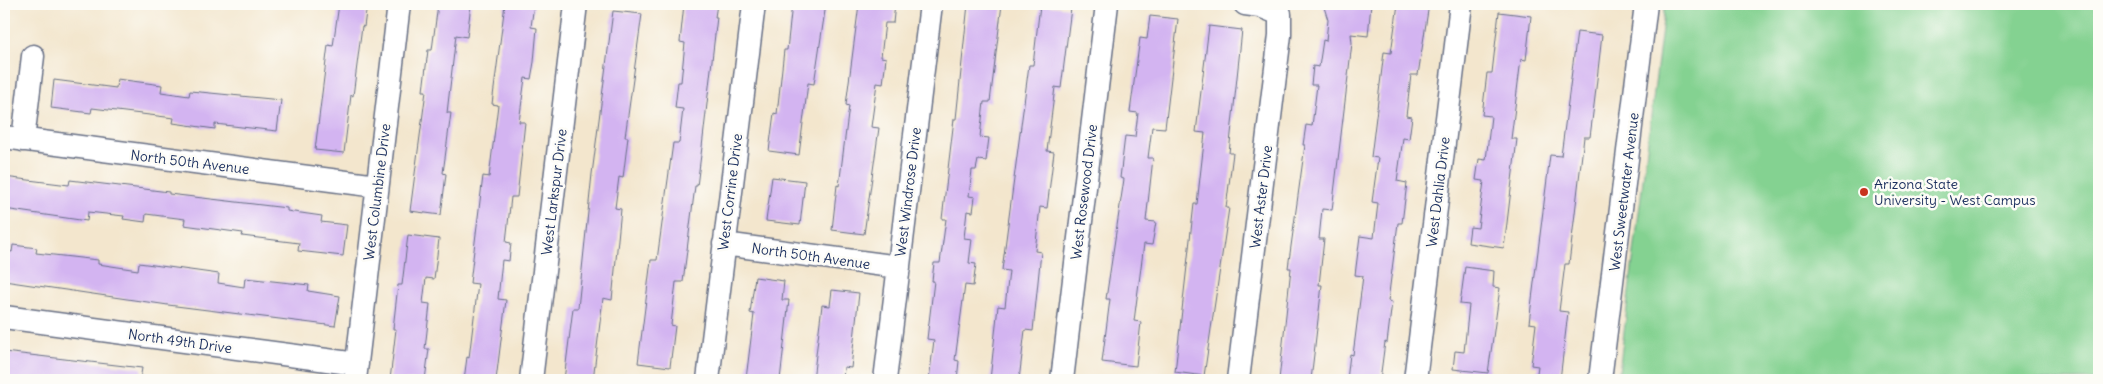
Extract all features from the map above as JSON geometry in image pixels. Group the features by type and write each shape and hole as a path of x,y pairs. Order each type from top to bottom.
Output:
{"street":[{"name":"West Columbine Drive","path":"356,372 399,4"},
{"name":"West Larkspur Drive","path":"531,380 576,4"},
{"name":"West Corrine Drive","path":"708,380 754,4"},
{"name":"West Windrose Drive","path":"885,380 931,4"},
{"name":"West Rosewood Drive","path":"1062,380 1107,4"},
{"name":"West Aster Drive","path":"1238,380 1280,35 1280,14 1260,6 1246,4"},
{"name":"West Dahlia Drive","path":"1416,380 1461,4"},
{"name":"West Sweetwater Avenue","path":"1600,380 1646,4"},
{"path":"13,138 32,56"},
{"name":"North 50th Avenue","path":"13,138 377,186"},
{"name":"North 50th Avenue","path":"724,244 899,268"},
{"name":"North 49th Drive","path":"4,317 356,372"}],"green space":[{"name":"Arizona State University - West Campus","path":"1665,4 2099,4 2099,380 1618,380"}],"building":[{"path":"339,4 367,4 364,27 362,26 353,96 351,95 344,153 315,150 328,45 333,46"},
{"path":"438,4 471,4 467,37 456,35 447,113 451,113 443,173 446,174 441,215 410,211 426,91 423,91 428,50 432,50"},
{"path":"505,4 534,4 531,27 537,28 534,62 531,79 525,78 519,122 525,122 517,197 511,197 506,242 511,243 509,261 502,260 498,299 506,300 496,380 464,380 467,357 469,358 478,284 470,283 483,176 489,177 498,105 492,104"},
{"path":"684,4 717,4 715,17 717,17 697,186 695,186 683,282 676,282 671,325 675,326 670,367 638,363 651,260 657,260 673,143 679,143 683,109 675,108 678,82 681,82 685,43 680,42"},
{"path":"792,4 826,4 814,84 808,83 799,155 769,151 774,113 777,114 784,50 787,50"},
{"path":"859,4 895,4 893,23 885,23 881,57 886,58 883,84 877,83 871,127 879,128 864,234 832,230 849,106 846,105"},
{"path":"968,4 1002,4 990,102 984,102 980,137 989,138 986,161 978,160 976,170 972,170 969,196 975,197 973,212 967,211 964,238 972,239 969,263 976,264 973,286 965,285 955,360 959,361 957,380 929,380 934,340 927,339 934,281 932,281 934,263 940,263 946,219 942,219 954,119 956,119"},
{"path":"1323,4 1371,4 1368,36 1351,34 1352,43 1332,210 1322,209 1319,239 1324,239 1319,285 1322,285 1311,380 1279,380 1291,268 1288,268 1305,145 1303,145 1306,125 1312,126 1317,85 1311,85 1313,66 1319,67 1323,40 1326,41 1328,20"},
{"path":"1398,4 1429,4 1418,75 1411,75 1406,116 1412,117 1409,139 1403,138 1397,181 1407,183 1402,223 1398,223 1388,301 1392,302 1387,343 1385,342 1380,380 1347,380 1350,354 1353,355 1363,276 1355,275 1360,236 1374,238 1378,203 1372,202 1378,158 1371,157 1384,52 1391,53"},
{"path":"1040,5 1071,8 1061,88 1055,87 1047,151 1054,152 1047,208 1040,207 1035,251 1041,252 1033,331 1025,330 1019,380 990,380 998,306 1005,307 1009,271 1002,270 1029,65 1033,65"},
{"path":"613,11 642,14 625,137 628,137 623,178 619,177 615,208 621,209 612,300 603,298 593,380 564,380 573,308 578,308 592,174"},
{"path":"1499,12 1531,16 1526,60 1521,59 1511,139 1517,139 1504,248 1468,243 1470,227 1478,228 1484,181 1476,180 1479,159 1486,160 1491,116 1482,115 1487,73 1492,73"},
{"path":"1150,16 1178,19 1165,128 1152,127 1148,158 1153,158 1146,221 1156,222 1152,245 1144,244 1134,321 1141,322 1136,366 1102,362 1110,299 1106,299 1124,179 1120,178 1125,136 1135,137 1138,113 1130,112 1140,38 1147,39"},
{"path":"1209,26 1242,30 1229,153 1233,153 1226,208 1229,208 1204,376 1175,372 1194,204 1197,204 1205,133 1196,132"},
{"path":"1577,32 1602,35 1595,97 1590,137 1584,137 1569,264 1565,264 1559,311 1568,312 1560,380 1536,380 1538,366 1531,365 1536,324 1529,323 1550,155 1561,156"},
{"path":"117,79 162,85 161,92 189,96 190,91 281,100 277,131 215,124 215,129 173,123 174,118 92,108 91,113 51,108 54,80 116,88"},
{"path":"4,177 69,185 70,180 169,192 169,194 287,208 287,211 322,216 321,222 347,225 343,256 298,251 299,243 242,236 243,233 184,225 185,219 146,214 145,222 123,219 124,216 88,212 87,221 4,209"},
{"path":"772,177 805,181 800,225 766,221"},
{"path":"408,235 439,239 434,279 426,278 423,303 430,304 425,349 429,349 425,380 390,380 396,329 393,329 398,285 402,285"},
{"path":"13,245 37,248 36,253 98,260 98,264 138,270 139,263 219,274 218,283 244,287 245,278 309,285 308,291 340,296 335,326 168,305 4,281 4,250 12,252"},
{"path":"1465,267 1494,271 1493,287 1500,288 1488,373 1453,369 1455,351 1464,352 1469,305 1460,304"},
{"path":"755,277 784,281 782,300 789,300 780,380 746,379 754,314 750,313"},
{"path":"832,290 859,293 851,368 844,367 843,380 813,380 822,305 830,306"},
{"path":"4,352 142,368 140,380 4,380"}],"place":[{"name":"Arizona State University - West Campus","path":"1864,192"}]}
